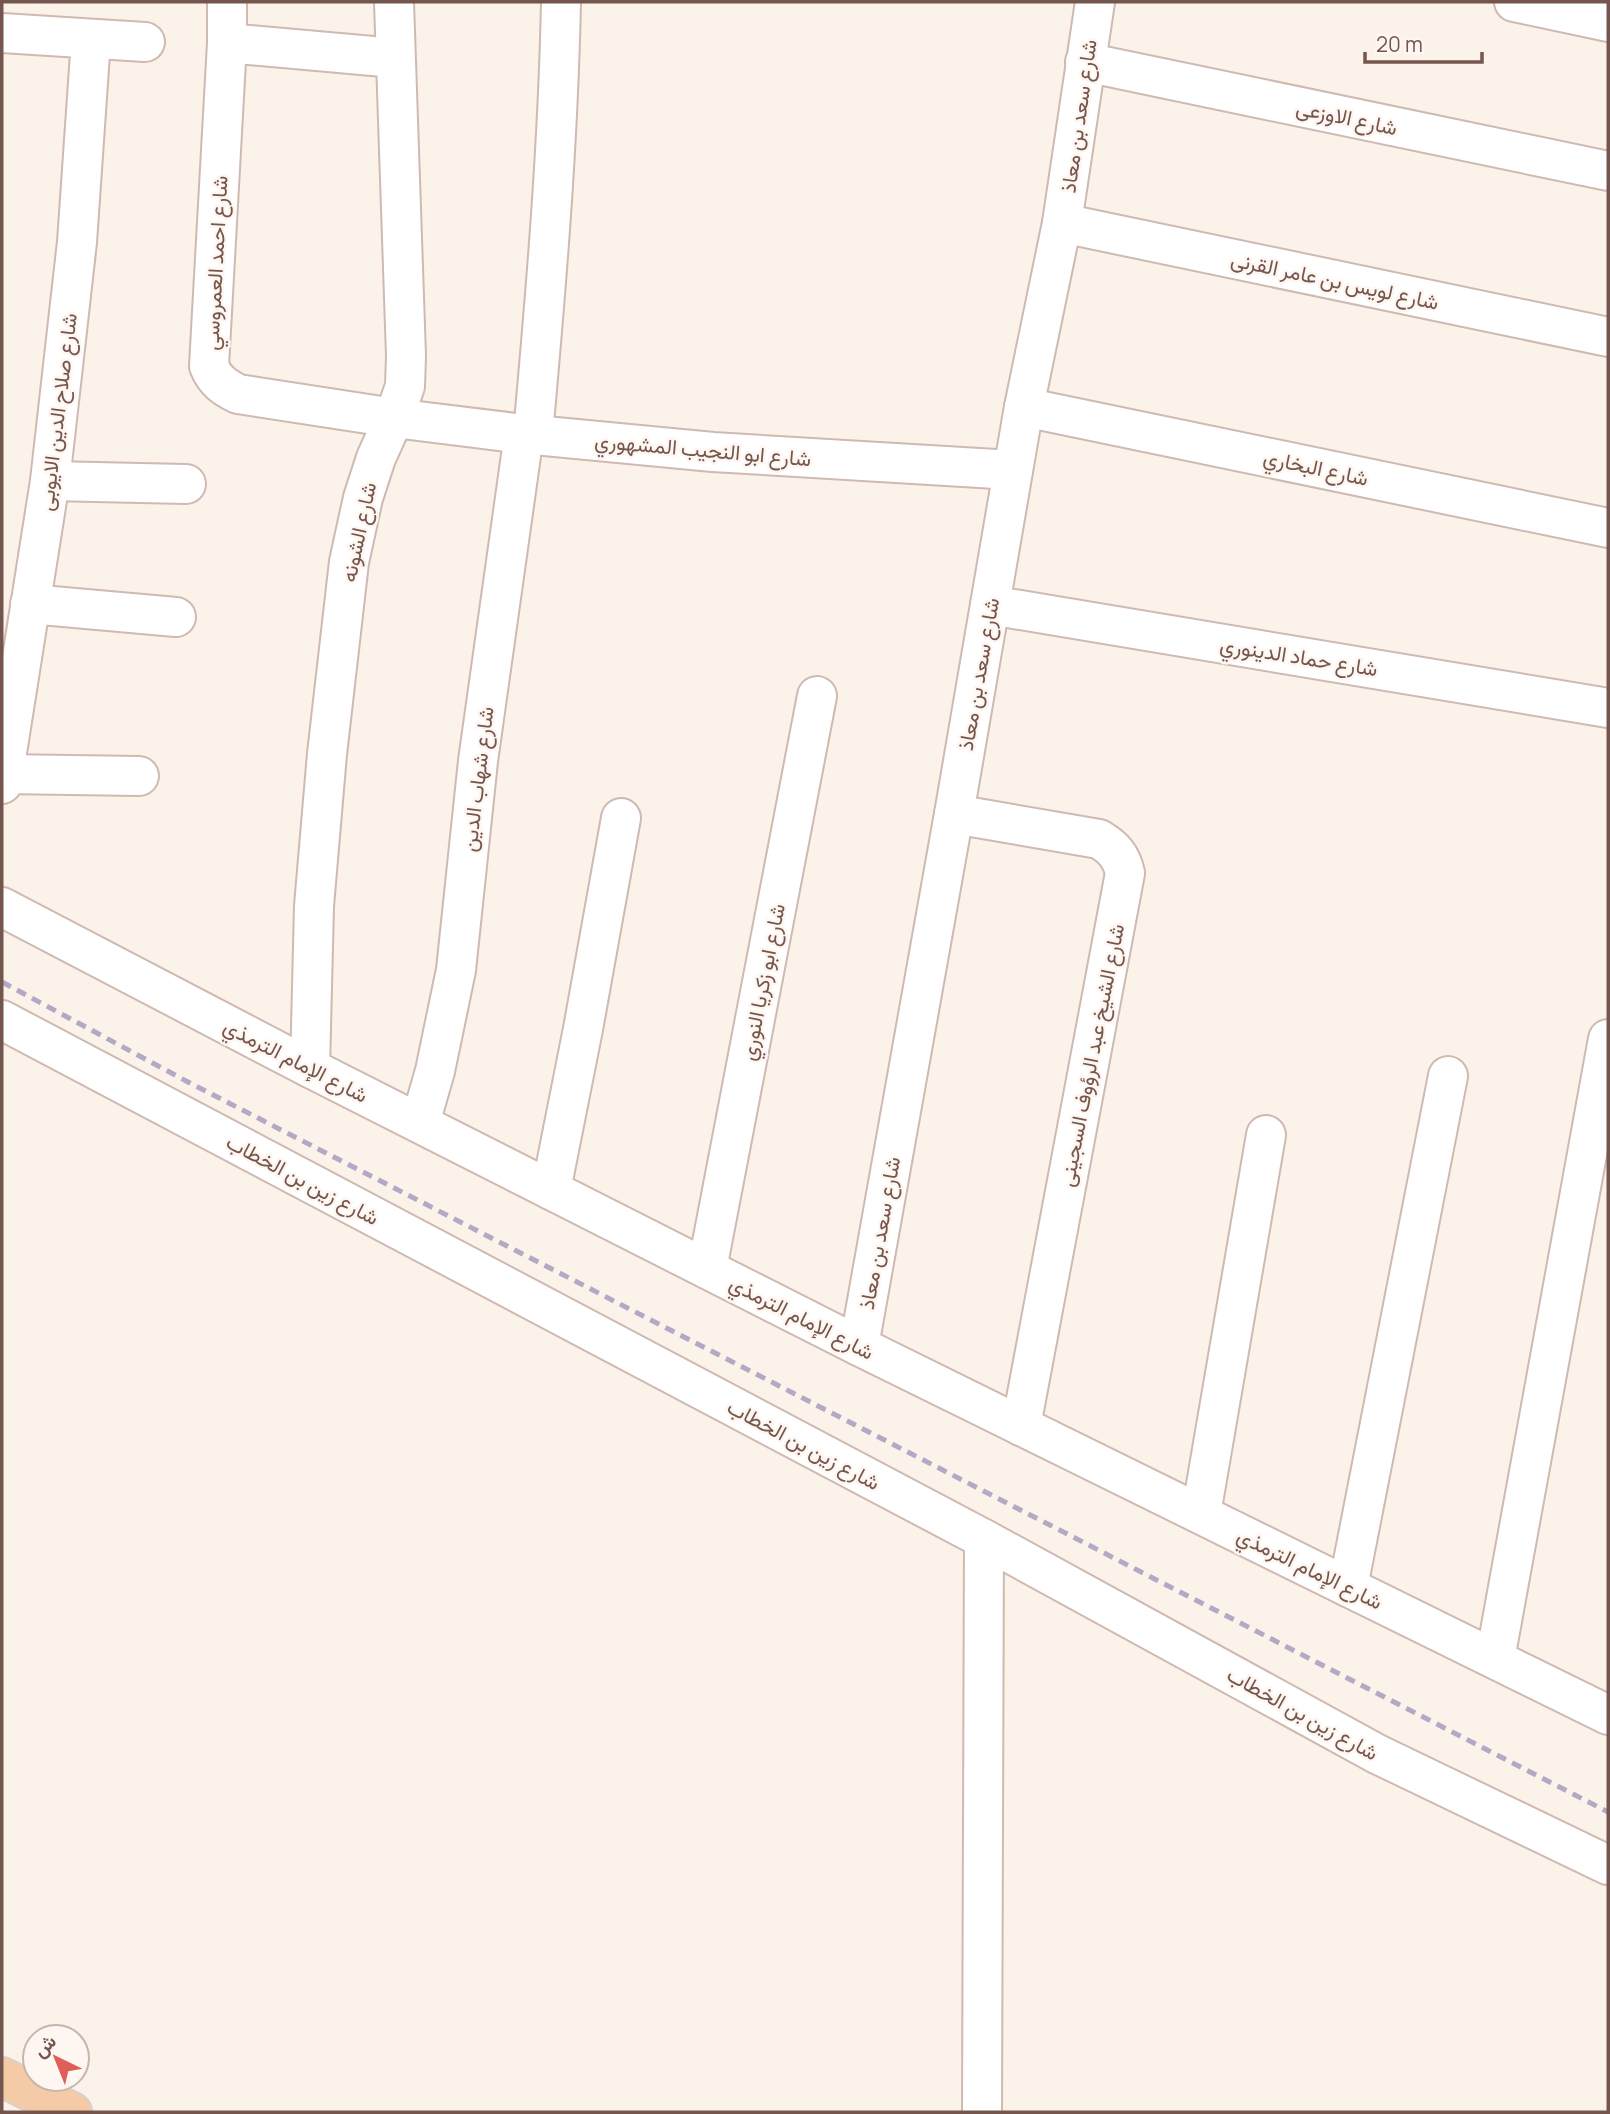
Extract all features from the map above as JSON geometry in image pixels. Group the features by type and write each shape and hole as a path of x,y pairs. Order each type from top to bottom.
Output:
{"main road":[{"path":"2,2077 72,2112"}],"street":[{"name":"شارع احمد العمروسي","path":"227,2 209,366 213,376 222,386 238,394 394,418"},
{"name":"شارع الشونه","path":"310,1068 314,906 348,562 363,498 405,386 394,2"},
{"name":"شارع شهاب الدين","path":"420,1123 435,1070 456,970 478,761 529,434 549,264 559,95 561,2"},
{"name":"شارع سعد بن معاذ","path":"859,1346 1024,407 1062,223 1095,2"},
{"path":"1514,2 1608,22"},
{"path":"2,33 145,42"},
{"name":"شارع صلاح الدين الايوبى","path":"3,779 50,481 77,242 92,38"},
{"path":"227,43 395,58"},
{"name":"شارع الاوزعى","path":"1085,62 1608,171"},
{"name":"شارع لويس بن عامر القرنى","path":"1062,223 1608,337"},
{"name":"شارع البخاري","path":"1024,407 1608,528"},
{"name":"شارع ابو النجيب المشهوري","path":"394,418 713,452 1013,470"},
{"path":"50,481 186,484"},
{"path":"30,604 176,617"},
{"name":"شارع حماد الدينوري","path":"990,605 1608,708"},
{"name":"شارع ابو زكريا النوري","path":"707,1269 817,696"},
{"path":"3,779 139,776"},
{"name":"شارع الشيخ عبد الرؤوف السجينى","path":"954,814 1099,839 1113,848 1122,860 1125,873 1021,1426"},
{"path":"551,1189 621,818"},
{"name":"شارع الإمام الترمذي","path":"2,907 310,1068 859,1346 1608,1714"},
{"name":"شارع زين بن الخطاب","path":"2,1020 984,1539 1377,1754 1608,1865"},
{"path":"1495,1659 1608,1039"},
{"path":"1348,1587 1448,1076"},
{"path":"1201,1514 1266,1135"},
{"path":"982,2112 984,1539"}],"railway":[{"path":"2,982 188,1082 1608,1812"}]}
